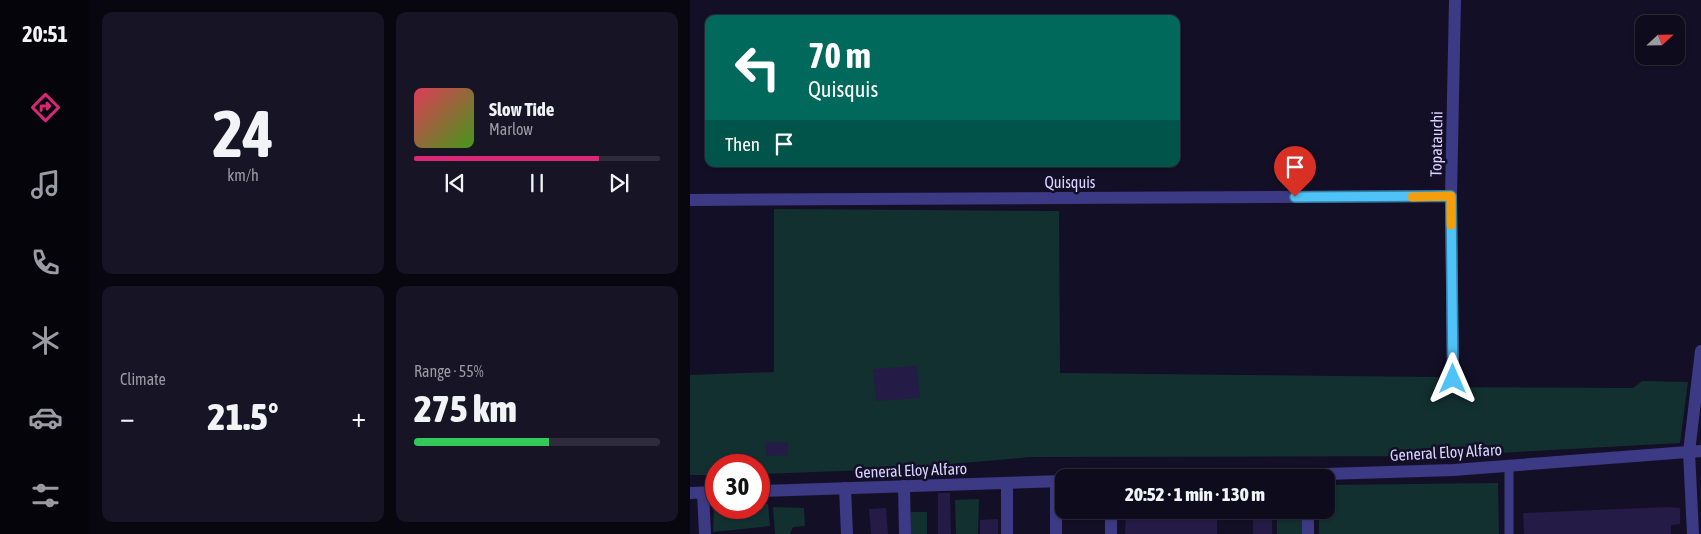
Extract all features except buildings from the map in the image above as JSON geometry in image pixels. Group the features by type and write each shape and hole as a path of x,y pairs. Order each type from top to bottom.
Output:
{"street":[{"name":"Topatauchi","path":"1453,379 1451,196 1455,0"},
{"name":"Quisquis","path":"690,200 1451,196"},
{"path":"1693,534 1695,452 1701,351"},
{"name":"General Eloy Alfaro","path":"1335,475 1695,452"},
{"name":"General Eloy Alfaro","path":"770,491 1055,482"},
{"path":"1007,483 1007,534"},
{"path":"904,486 905,534"},
{"path":"845,488 847,534"},
{"path":"696,493 705,534"},
{"path":"1056,534 1057,519"},
{"path":"1111,519 1111,534"},
{"path":"1308,519 1308,534"}],"lane":[{"path":"1509,465 1509,534"}],"green space":[{"path":"774,209 1059,211 1060,373 1438,377 1439,387 1633,388 1642,381 1688,382 1680,443 1444,456 1031,457 895,469 770,474 770,454 705,454 705,475 690,475 690,375 774,372"},
{"path":"1498,483 1499,534 1319,534 1319,519 1335,519 1335,485"},
{"path":"979,499 978,534 956,534 955,500"},
{"path":"773,507 804,508 805,526 793,527 790,534 775,534"},
{"path":"911,512 927,512 927,534 910,534"},
{"path":"714,519 769,519 770,526 713,532"},
{"path":"1277,519 1303,519 1303,534 1277,534"}],"slow traffic":[{"path":"1412,197 1451,196 1451,225"}],"route":[{"path":"1295,197 1451,196 1453,379"}]}
